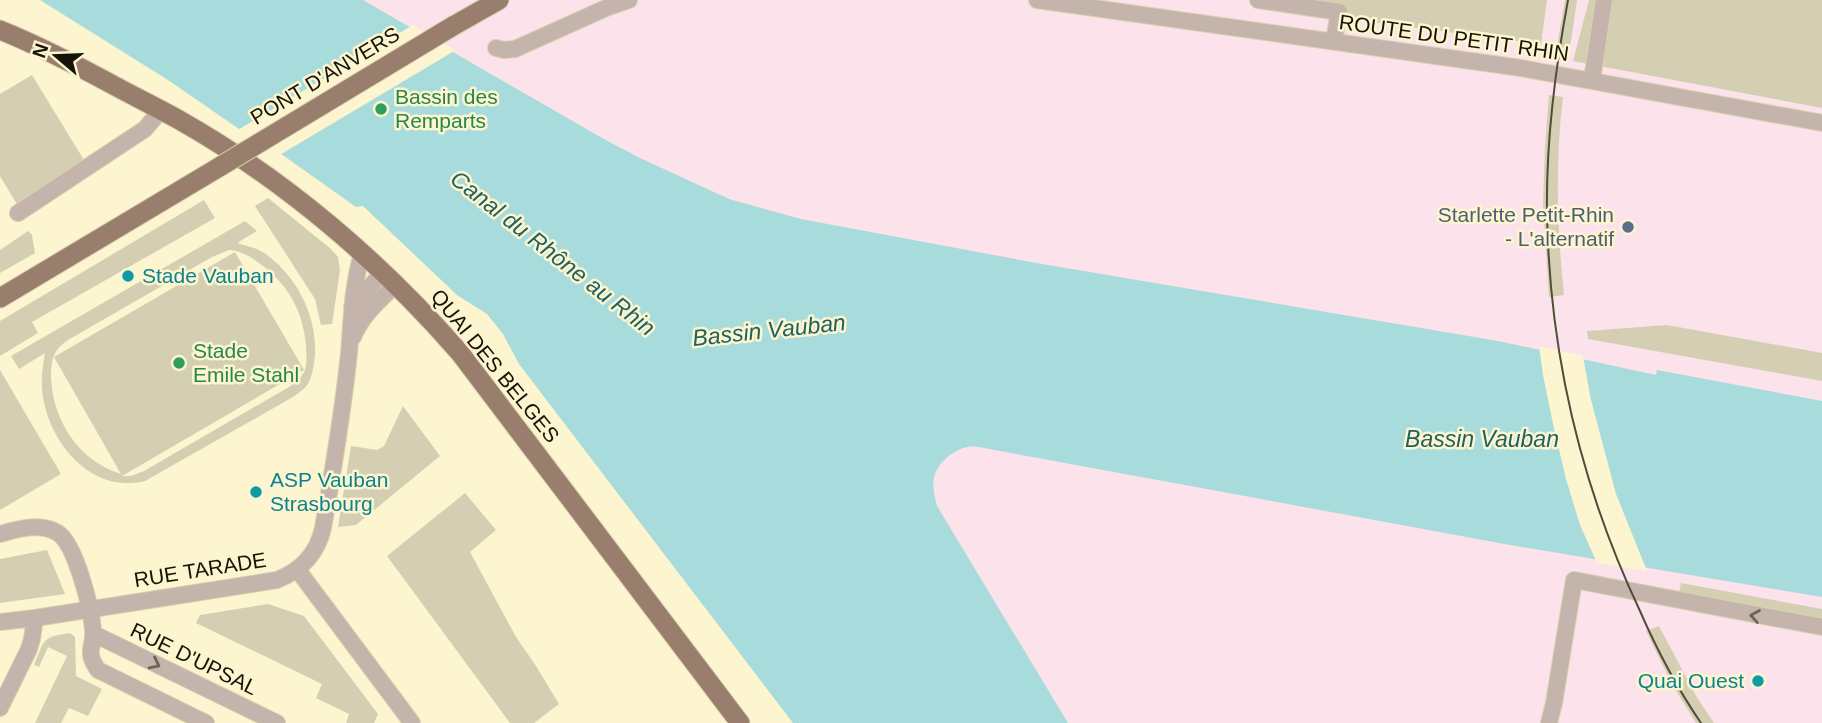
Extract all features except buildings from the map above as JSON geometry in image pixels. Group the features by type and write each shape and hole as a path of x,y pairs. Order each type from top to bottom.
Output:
{"main road":[{"name":"PONT D'ANVERS","path":"0,298 499,0"},
{"name":"QUAI DES BELGES","path":"0,30 71,62 203,134 306,206 362,253 412,300 460,353 740,723"}],"street":[{"path":"496,48 515,49 629,0"},
{"name":"ROUTE DU PETIT RHIN","path":"1037,0 1521,68 1822,122"},
{"path":"1258,0 1339,12 1334,41"},
{"path":"1591,80 1604,0"},
{"path":"18,213 145,130 161,110"},
{"path":"297,569 316,549 323,528 349,353 351,308 362,253"},
{"path":"351,308 369,286 389,279"},
{"path":"349,353 360,322 389,279"},
{"path":"0,534 45,528 66,540 83,583 90,610 94,634 90,656 98,670 206,723"},
{"name":"RUE TARADE","path":"0,622 277,580 297,569 412,723"},
{"path":"1549,723 1574,580 1822,627"},
{"path":"0,708 29,649 34,618"},
{"name":"RUE D'UPSAL","path":"94,634 277,723"}],"shaded area":[{"path":"363,0 1822,0 1822,723 1068,723 937,506 933,490 934,478 640,158"},
{"path":"1286,0 1547,0 1541,44 1285,11"},
{"path":"1565,0 1577,0 1569,54 1556,52"},
{"path":"1589,0 1822,0 1822,108 1573,61"},
{"path":"32,75 87,165 18,206 0,176 0,94"},
{"path":"1549,95 1563,97 1558,196 1564,295 1549,297 1543,204"},
{"path":"268,198 338,257 340,270 332,324 321,325 315,299 255,206"},
{"path":"204,200 215,218 32,322 38,333 0,356 0,321"},
{"name":"Stade Emile Stahl","path":"245,221 257,231 237,243 264,253 288,275 309,313 315,341 311,376 300,392 145,481 127,483 109,481 93,474 79,464 57,436 43,396 45,353 19,369 11,356","holes":["229,250 247,255 263,266 280,282 293,301 302,322 306,345 306,362 305,369 303,374 289,387 144,471 122,476 304,370 235,252 54,357 121,474 93,460 71,437 57,409 51,378 52,361 56,352 68,340 212,257"]},
{"path":"28,231 32,235 35,253 0,273 0,250"},
{"path":"1667,325 1822,353 1822,381 1588,339 1587,331"},
{"path":"0,370 61,474 0,510"},
{"path":"403,406 440,456 356,525 338,527 351,446 377,450 384,446"},
{"path":"465,493 496,530 470,552 516,637 559,704 534,723 510,723 387,556"},
{"path":"47,550 65,594 0,603 0,559"},
{"path":"1681,583 1822,609 1822,622 1678,597"},
{"path":"268,604 304,616 378,714 374,723 346,723 349,714 316,698 322,684 196,623 200,615"},
{"path":"1659,626 1696,696 1714,723 1696,723 1672,684 1646,631"},
{"path":"70,633 75,637 76,676 102,689 88,716 69,708 61,723 35,723 67,656 48,647 39,667 34,665 49,638"}],"water":[{"path":"40,0 363,0 640,158 729,199 801,219 1042,264 1498,341 1656,375 1657,370 1822,401 1822,597 1510,545 969,447 951,454 938,467 933,481 937,506 1068,723 793,723 519,364 503,334 487,314 457,295 363,206 356,207 168,80"}],"pier":[{"path":"413,25 456,50 278,156 236,131"},
{"path":"1539,346 1583,356 1591,400 1616,494 1647,571 1597,563 1580,525 1566,479"}],"tram line":[{"path":"1568,0 1552,105 1547,184 1549,263 1562,366 1585,466 1619,564 1660,654 1701,723"}],"place":[{"name":"Bassin des Remparts","path":"381,109"},
{"name":"Starlette Petit-Rhin - L'alternatif","path":"1628,227"},
{"name":"Stade Vauban","path":"128,276"},
{"name":"Stade Emile Stahl","path":"179,363"},
{"name":"ASP Vauban Strasbourg","path":"256,492"},
{"name":"Quai Ouest","path":"1758,681"}],"water label":[{"name":"Canal du Rhône au Rhin","path":"553,253"},
{"name":"Bassin Vauban","path":"769,330"},
{"name":"Bassin Vauban","path":"1482,439"}]}
